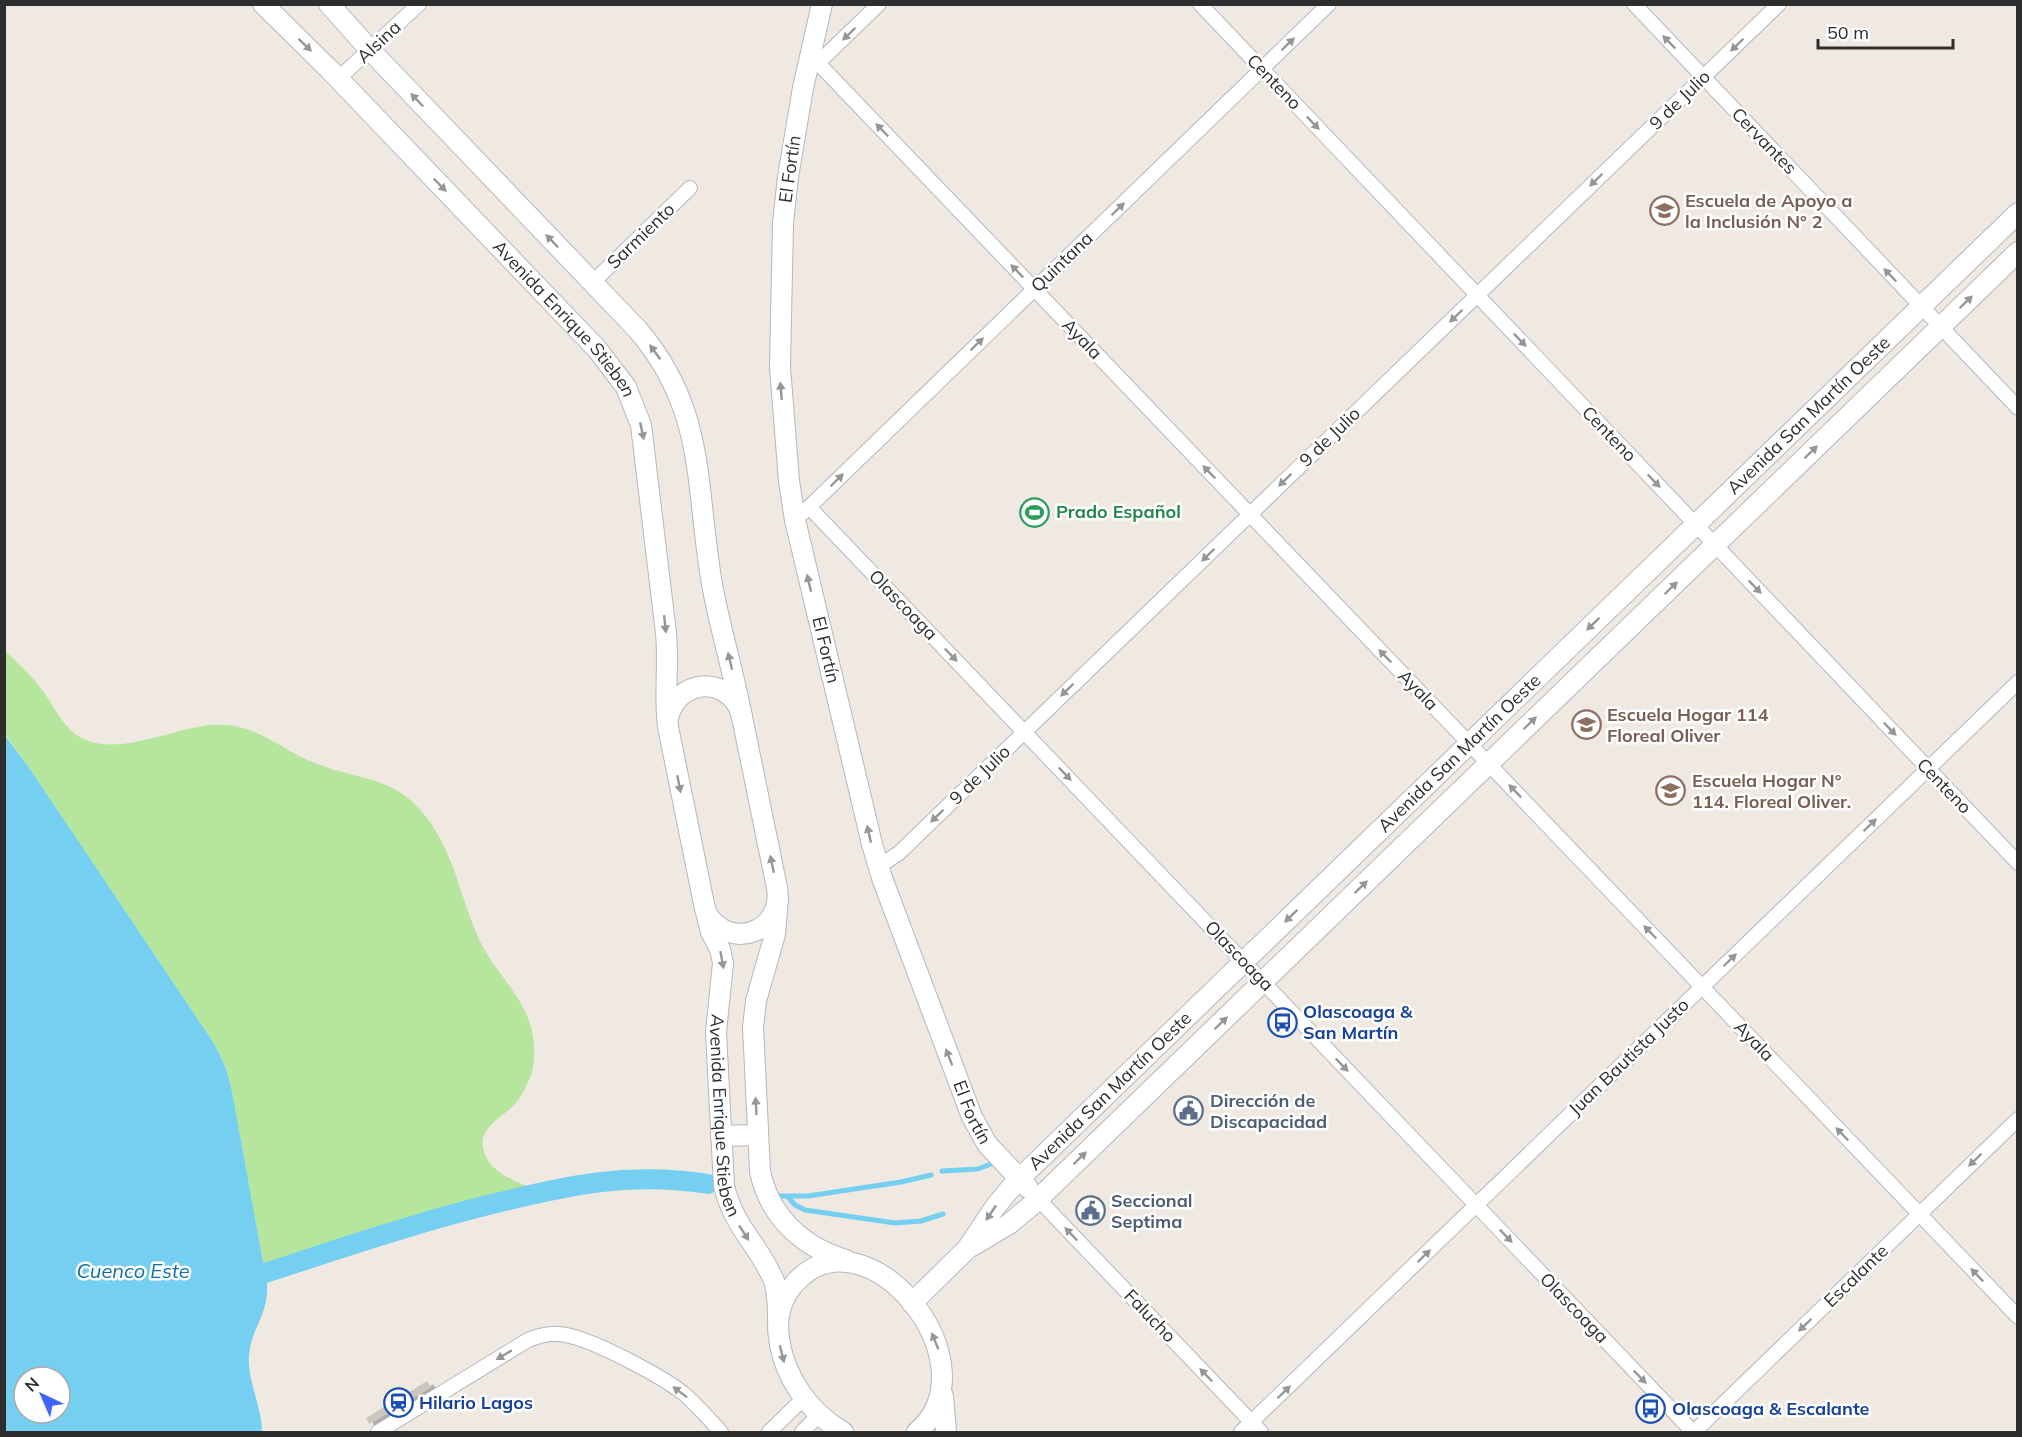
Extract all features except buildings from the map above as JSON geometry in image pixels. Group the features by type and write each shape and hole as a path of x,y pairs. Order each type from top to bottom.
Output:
{"main road":[{"name":"Avenida Enrique Stieben","path":"263,4 339,79 604,358 620,377 630,394 644,438 667,645 668,727 704,904 711,932 720,949 723,963 716,1032 723,1176 729,1205 773,1280 778,1299 778,1336 783,1361 804,1398 819,1415 843,1432"},
{"name":"Avenida Enrique Stieben","path":"329,4 657,354 674,383 687,414 695,446 712,583 778,899 769,921 754,931 743,934 725,931 715,924 704,904"},
{"name":"El Fortín","path":"822,4 813,62 785,200 780,348 789,481 795,520 878,867 972,1118 987,1144 1038,1199"},
{"name":"Avenida San Martín Oeste","path":"912,1303 967,1249 994,1207 1019,1179 2018,213"},
{"name":"Avenida San Martín Oeste","path":"967,1249 1009,1224 1038,1199 2018,252"},
{"name":"Avenida Enrique Stieben","path":"668,727 669,714 674,702 689,690 701,686 714,687 726,692 735,701 742,718"},
{"path":"778,899 775,934 753,1018 752,1043 762,1182 777,1215 791,1230 810,1244 831,1255 871,1269 885,1278 912,1303 928,1326 938,1348 946,1432"},
{"path":"721,1136 758,1135"},
{"path":"778,1318 787,1293 805,1273 828,1263 854,1263"},
{"path":"917,1432 936,1410 942,1383"}],"street":[{"name":"Alsina","path":"339,79 419,4"},
{"path":"813,62 879,4"},
{"name":"Centeno","path":"1200,4 2018,863"},
{"name":"Quintana","path":"795,520 1329,4"},
{"name":"Cervantes","path":"1634,4 2018,408"},
{"name":"9 de Julio","path":"878,867 899,853 1779,4"},
{"name":"Ayala","path":"813,62 1034,289 2018,1317"},
{"name":"Sarmiento","path":"592,283 690,188"},
{"name":"Olascoaga","path":"809,507 1693,1432"},
{"name":"Juan Bautista Justo","path":"1251,1429 1476,1205 2018,682"},
{"name":"Escalante","path":"1693,1432 2018,1119"},
{"name":"Falucho","path":"1038,1199 1251,1429"},
{"path":"378,1432 528,1340 558,1333 589,1341 669,1383 698,1407 722,1432"},
{"path":"769,1432 804,1398"},
{"path":"802,1432 819,1415"}],"green space":[{"path":"4,650 39,685 66,725 86,740 100,744 131,743 196,727 227,725 255,732 320,765 390,787 415,804 437,833 452,865 483,947 521,1003 533,1036 534,1063 528,1083 515,1104 488,1128 483,1148 491,1165 498,1171 541,1192 416,1224 265,1273 226,1067 215,1045 5,734"}],"water":[{"name":"Cuenco Este","path":"4,734 30,769 215,1045 226,1068 267,1284 263,1313 250,1346 249,1355 250,1374 260,1413 262,1432 5,1432"}],"waterway":[{"path":"942,1171 978,1169 996,1162"},
{"path":"778,1196 808,1196 901,1182 931,1175"},
{"path":"265,1273 432,1220 544,1192 597,1182 624,1180 679,1180 708,1184"},
{"path":"788,1197 795,1205 805,1210 895,1223 921,1221 943,1214"}],"place":[{"name":"Escuela de Apoyo a la Inclusión N° 2","path":"1664,211"},
{"name":"Prado Español","path":"1035,512"},
{"name":"Escuela Hogar 114 Floreal Oliver","path":"1586,725"},
{"name":"Escuela Hogar N° 114. Floreal Oliver.","path":"1671,791"},
{"name":"Olascoaga & San Martín","path":"1282,1022"},
{"name":"Dirección de Discapacidad","path":"1189,1111"},
{"name":"Seccional Septima","path":"1090,1211"},
{"name":"Hilario Lagos","path":"398,1403"},
{"name":"Olascoaga & Escalante","path":"1651,1409"}]}
